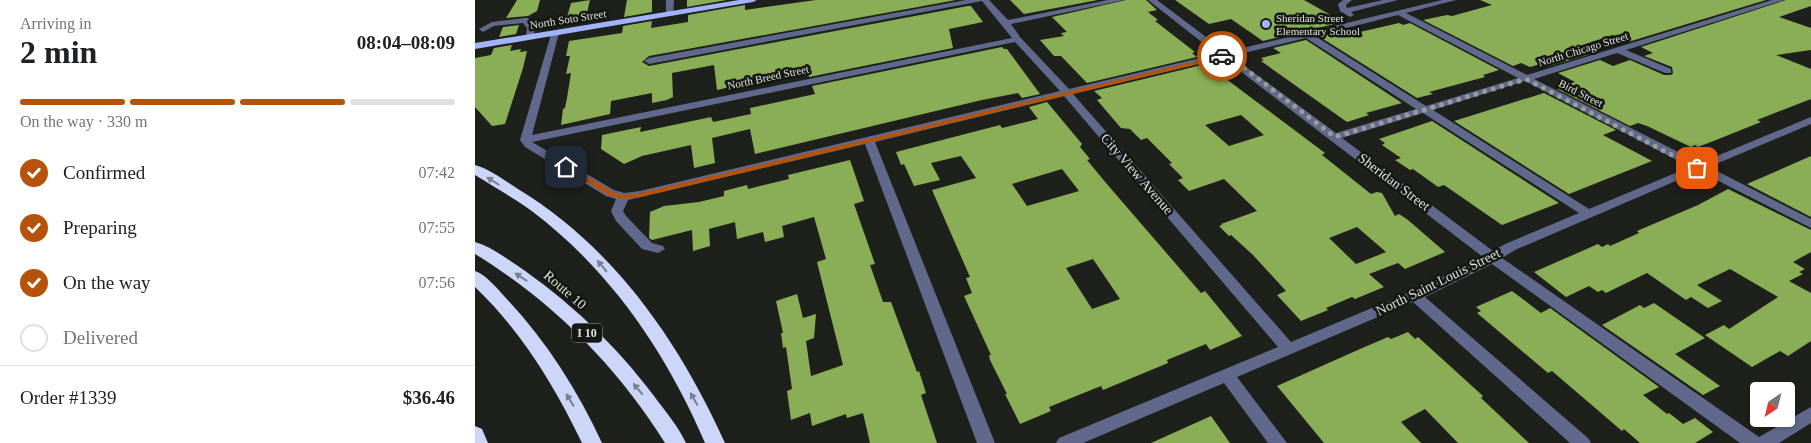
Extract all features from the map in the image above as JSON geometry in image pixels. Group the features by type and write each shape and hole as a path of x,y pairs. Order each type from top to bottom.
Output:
{"highway":[{"path":"475,169 545,213 588,251 654,329 705,419 715,443"},
{"name":"Route 10","path":"475,247 538,288 563,309 627,376 643,395 676,443"},
{"path":"475,277 531,338 579,414 592,443"},
{"path":"475,435 478,443"}],"main road":[{"name":"North Soto Street","path":"477,45 753,0"}],"street":[{"path":"670,0 670,14"},
{"path":"649,61 979,0"},
{"name":"City View Avenue","path":"985,0 1289,349"},
{"path":"1006,23 1120,0"},
{"name":"Sheridan Street","path":"1152,0 1492,257 1753,443"},
{"path":"1348,0 1342,4 1344,11 1364,22"},
{"path":"1344,11 1394,0"},
{"path":"555,32 525,140 536,149 602,188 623,197 641,195 869,141 1452,0"},
{"name":"North Chicago Street","path":"1335,137 1780,0"},
{"name":"Bird Street","path":"1399,13 1697,168 1811,224"},
{"path":"477,45 479,30 492,24 525,20 531,28 530,36"},
{"path":"1308,35 1587,213"},
{"name":"North Breed Street","path":"525,140 1017,39"},
{"path":"1618,50 1668,72"},
{"name":"North Saint Louis Street","path":"1065,443 1415,296 1510,247 1811,120"},
{"path":"869,141 987,443"},
{"path":"623,197 617,211 620,218 647,246 658,249"},
{"path":"1415,296 1582,443"},
{"path":"1227,376 1278,443"},
{"path":"1764,443 1811,414"}],"building":[{"path":"517,0 540,0 537,11 528,16 506,18"},
{"path":"590,0 586,17 566,21 571,3"},
{"path":"627,0 652,0 652,12 624,17"},
{"path":"687,0 727,0 687,7"},
{"path":"816,0 956,0 649,56 642,62 649,66 968,6 971,6 983,22 949,29 953,48 809,77 807,69 717,90 714,65 672,73 673,97 667,100 652,103 652,93 611,101 610,114 561,125 571,73 566,74 570,56 566,56 569,41 622,33 623,26 652,21 651,28 688,22 688,15 745,5 745,10"},
{"path":"1010,0 1098,0 1024,14"},
{"path":"1126,0 1146,0 1157,10 1148,12 1158,20 1155,21 1195,52 1192,53 1197,57 1087,83 1061,56 1054,56 1040,40 1064,36 1061,33 1067,32 1052,17"},
{"name":"Sheridan Street Elementary School","path":"1175,0 1304,0 1343,22 1263,41 1231,19 1209,24"},
{"path":"1480,0 1766,0 1628,42 1613,35 1573,48 1587,55 1546,67 1540,64 1530,67 1521,63 1513,66 1423,20 1447,15 1452,16 1492,5"},
{"path":"1786,0 1811,0 1811,6 1779,17 1811,28 1811,50 1776,55 1811,69 1811,99 1757,120 1761,122 1698,147 1695,145 1691,147 1638,123 1630,126 1557,89 1575,82 1558,73 1600,60 1613,66 1630,60 1664,75 1671,75 1673,73 1672,67 1644,56 1653,53 1641,47"},
{"path":"1399,23 1403,25 1410,23 1499,70 1483,75 1485,77 1429,92 1433,94 1417,98 1320,37 1353,28 1360,32"},
{"path":"519,25 516,34 499,37 503,27"},
{"path":"1306,40 1402,103 1366,113 1369,115 1347,122 1261,61 1264,60 1261,58 1281,53 1273,48"},
{"path":"512,45 510,51 521,49 520,52 527,51 523,68 505,124 492,126 475,107 475,58 491,55 494,48"},
{"path":"1002,47 1007,49 1040,94 1022,98 1018,93 982,100 755,154 750,129 712,138 715,163 694,168 691,145 642,156 624,164 601,149 602,135 641,127 640,132 711,117 713,122 751,114 750,108 815,94 812,86"},
{"path":"1206,64 1325,153 1322,155 1371,194 1382,193 1395,216 1399,214 1408,220 1445,252 1405,269 1398,263 1369,274 1384,287 1355,299 1352,297 1326,308 1328,310 1301,321 1277,295 1286,291 1253,255 1219,226 1257,211 1224,179 1189,191 1178,180 1183,178 1169,164 1172,163 1147,138 1141,140 1130,129 1121,128 1097,100 1102,98 1094,91","holes":["1241,115 1264,135 1229,146 1205,125","1357,227 1386,252 1356,264 1329,238"]},
{"path":"1544,93 1616,130 1603,135 1652,161 1569,194 1454,121"},
{"path":"1047,102 1082,144 1080,147 1090,159 1087,160 1106,183 1201,293 1205,291 1242,336 1210,350 1206,344 1167,360 1168,363 1103,390 1101,386 1049,407 1051,411 1020,424 990,360 989,355 991,355 964,296 972,293 966,278 970,277 932,190 976,178 961,156 931,163 940,180 914,186 904,164 901,165 896,152 1000,125 1002,128 1038,119 1029,107","holes":["1062,169 1079,191 1027,206 1012,184","1093,259 1120,299 1092,309 1066,268"]},
{"path":"1432,121 1559,203 1502,225 1444,185 1438,187 1413,169 1410,170 1395,160 1401,158 1382,145 1385,143 1379,139"},
{"path":"1811,156 1811,217 1747,184 1777,171"},
{"path":"850,160 864,201 854,204 875,264 870,265 883,302 891,302 917,372 919,371 926,393 921,395 937,443 870,443 863,413 847,418 846,414 812,426 810,413 791,420 787,391 792,389 786,347 783,348 781,333 783,333 776,301 797,294 803,318 816,314 814,338 806,341 811,376 843,365 817,262 826,259 814,217 782,226 784,237 765,242 763,232 737,239 735,222 709,229 710,246 693,251 692,230 652,240 649,238 650,212 664,206 699,202 724,196 724,191 747,185 748,189 789,179 788,175"},
{"path":"1728,189 1811,230 1811,252 1793,262 1805,269 1799,272 1803,274 1789,281 1811,293 1811,341 1788,356 1780,351 1752,367 1705,335 1724,325 1729,329 1778,297 1730,269 1697,285 1722,301 1708,308 1691,297 1686,300 1647,273 1606,293 1602,290 1598,292 1589,286 1566,297 1534,272 1598,244 1602,247 1608,244 1610,246 1639,233 1637,231 1698,205"},
{"path":"1512,291 1541,313 1550,308 1659,387 1643,395 1667,414 1669,413 1683,424 1695,418 1713,432 1695,443 1640,443 1624,429 1622,431 1552,371 1548,373 1477,313 1481,311 1476,307"},
{"path":"1654,303 1705,338 1675,354 1720,386 1703,395 1602,325 1640,305 1644,308"},
{"path":"1408,332 1415,339 1418,337 1483,396 1481,398 1529,443 1458,443 1425,409 1401,422 1421,443 1324,443 1277,386 1388,337 1391,339"},
{"path":"1211,416 1230,443 1151,443"}],"way so far":[{"path":"1222,56 1227,55 1335,137 1526,79 1697,168"}],"place":[{"name":"Sheridan Street Elementary School","path":"1266,24"}],"route":[{"path":"566,167 611,193 623,197 641,195 1222,56"}]}
